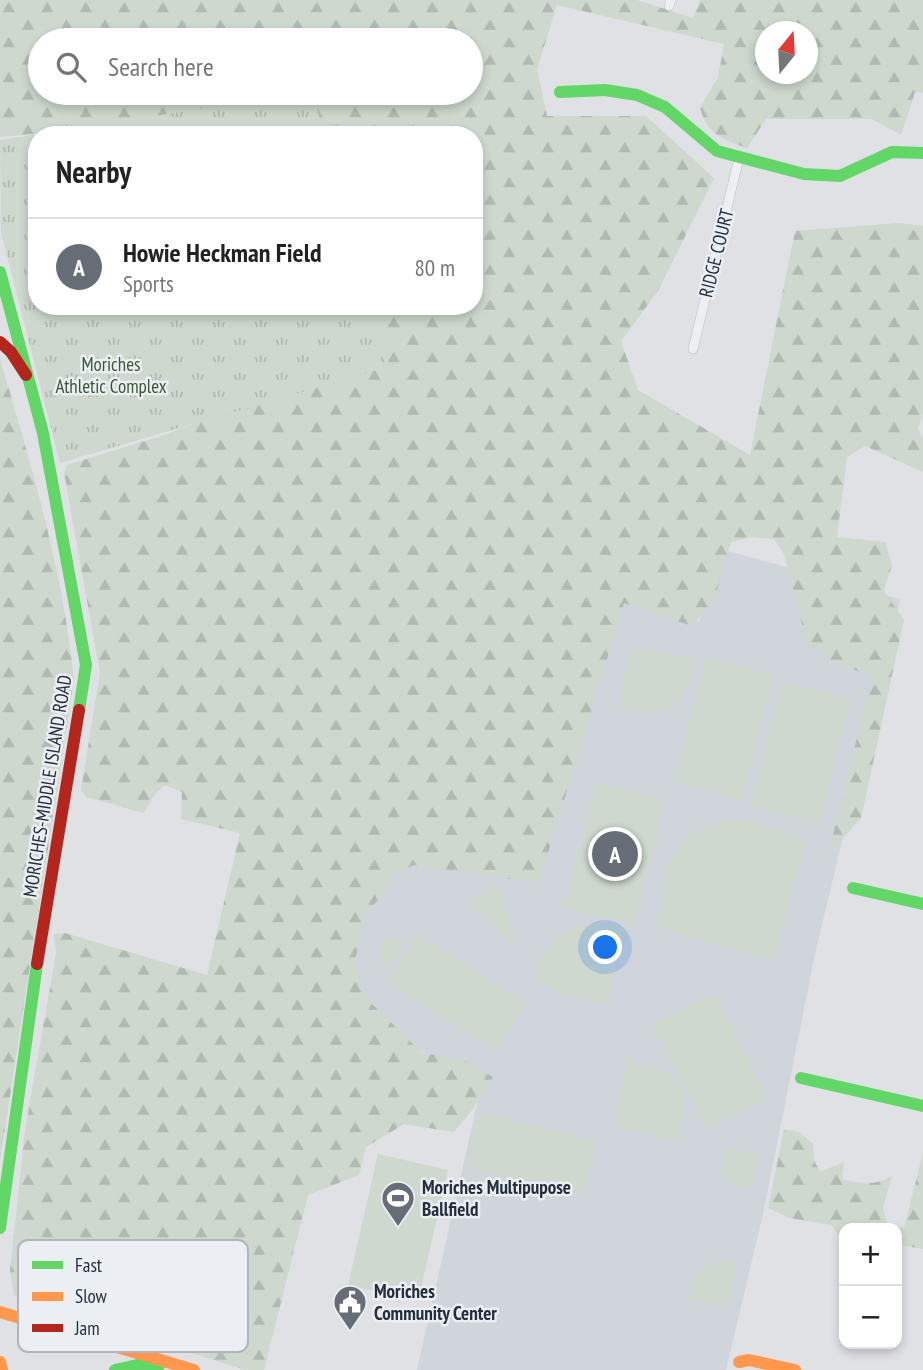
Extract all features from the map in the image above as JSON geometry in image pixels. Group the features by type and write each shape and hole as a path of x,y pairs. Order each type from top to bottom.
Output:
{"main road":[{"path":"560,92 588,88 660,103 701,141 721,154 829,177 862,166 890,150 923,153"},
{"name":"MORICHES-MIDDLE ISLAND ROAD","path":"0,272 33,387 51,468 86,672 22,1057 0,1228"},
{"path":"0,342 15,356 33,387"},
{"path":"853,888 923,904"},
{"path":"801,1077 923,1106"},
{"path":"0,1312 18,1317"},
{"path":"133,1352 189,1369"},
{"path":"739,1362 750,1360 795,1370"},
{"path":"0,1362 2,1370"},
{"path":"116,1370 137,1365 189,1369"}],"street":[{"name":"RIDGE COURT","path":"693,349 739,158"}],"shaded area":[{"path":"721,549 900,599 815,954 763,1214 726,1370 417,1370 482,1082 337,1009 379,845 614,599 699,622"}],"green space":[{"path":"0,0 637,0 693,18 700,0 923,0 923,93 915,92 901,135 872,119 766,119 747,148 717,135 707,124 700,108 718,77 724,44 557,5 537,69 547,116 646,116 714,178 658,291 621,341 638,390 750,455 795,231 899,223 923,226 923,413 918,429 923,439 923,472 865,446 847,457 837,537 885,542 892,565 884,591 904,620 861,818 828,855 872,677 835,662 807,644 784,554 774,539 751,537 731,542 714,600 692,626 624,603 539,883 414,865 395,874 365,919 354,964 370,1002 422,1053 461,1059 493,1077 473,1109 454,1132 404,1124 366,1147 359,1175 308,1195 264,1370 245,1370 189,1352 248,1352 248,1240 18,1240 18,1297 14,1296 10,1271 25,1130 56,953 54,934 65,933 207,975 240,833 181,819 182,792 165,785 155,794 144,813 86,797 81,790 100,673 64,473 67,465 161,436 333,371 361,315 483,315 483,126 287,126 265,113 121,126 28,126 28,134 0,137"},
{"name":"Moriches Athletic Complex","path":"226,105 316,105 322,126 90,126"},
{"name":"Moriches Athletic Complex","path":"28,136 28,315 373,315 387,367 60,463 1,232 0,140"},
{"path":"0,359 54,558 74,680 0,1161"},
{"path":"637,646 695,661 690,679 678,703 661,713 616,707 631,650"},
{"path":"704,657 773,674 743,799 674,782"},
{"path":"781,682 851,700 819,824 749,806"},
{"path":"596,782 666,800 634,925 563,907"},
{"path":"729,819 759,823 806,841 775,956 770,960 656,927 666,872 679,846 706,827"},
{"path":"501,886 515,941 511,946 470,901 491,887"},
{"path":"592,923 629,927 607,1001 603,1003 567,996 532,978 541,957 561,935"},
{"path":"417,935 527,1003 497,1051 387,983"},
{"path":"396,937 405,939 397,952 400,954 386,970 378,958 379,950 385,941"},
{"path":"715,993 768,1098 706,1129 652,1024"},
{"path":"628,1059 661,1070 679,1084 684,1106 678,1141 615,1127 612,1121"},
{"path":"479,1112 596,1141 583,1195 466,1168"},
{"path":"784,1129 799,1132 813,1144 814,1160 820,1172 844,1162 842,1179 867,1183 892,1176 883,1208 887,1223 839,1223 839,1236 831,1225 789,1218 768,1208"},
{"path":"724,1146 756,1155 759,1159 751,1190 731,1184 723,1177 721,1160"},
{"path":"923,1153 923,1249 902,1245 902,1228"},
{"name":"Moriches Multipupose Ballfield","path":"378,1154 448,1170 418,1301 348,1285"},
{"path":"725,1261 737,1264 730,1304 724,1307 689,1300 699,1273 709,1265"}],"traffic: fast":[{"path":"560,92 605,90 637,95 665,107 717,151 804,174 840,176 892,152 923,153"},
{"path":"0,272 43,433 86,665 79,710"},
{"path":"853,888 923,904"},
{"path":"0,1228 37,964"},
{"path":"801,1078 923,1106"},
{"path":"115,1370 137,1365 159,1366"}],"traffic: slow":[{"path":"0,1312 18,1317"},
{"path":"134,1352 194,1370"},
{"path":"739,1362 749,1360 795,1370"},
{"path":"0,1362 2,1370"}],"traffic: jam":[{"path":"0,342 11,352 26,375"},
{"path":"37,964 79,710"}],"place":[{"name":"Howie Heckman Field","path":"615,854"},
{"name":"Moriches Multipupose Ballfield","path":"398,1228"},
{"name":"Moriches Community Center","path":"350,1332"}]}
